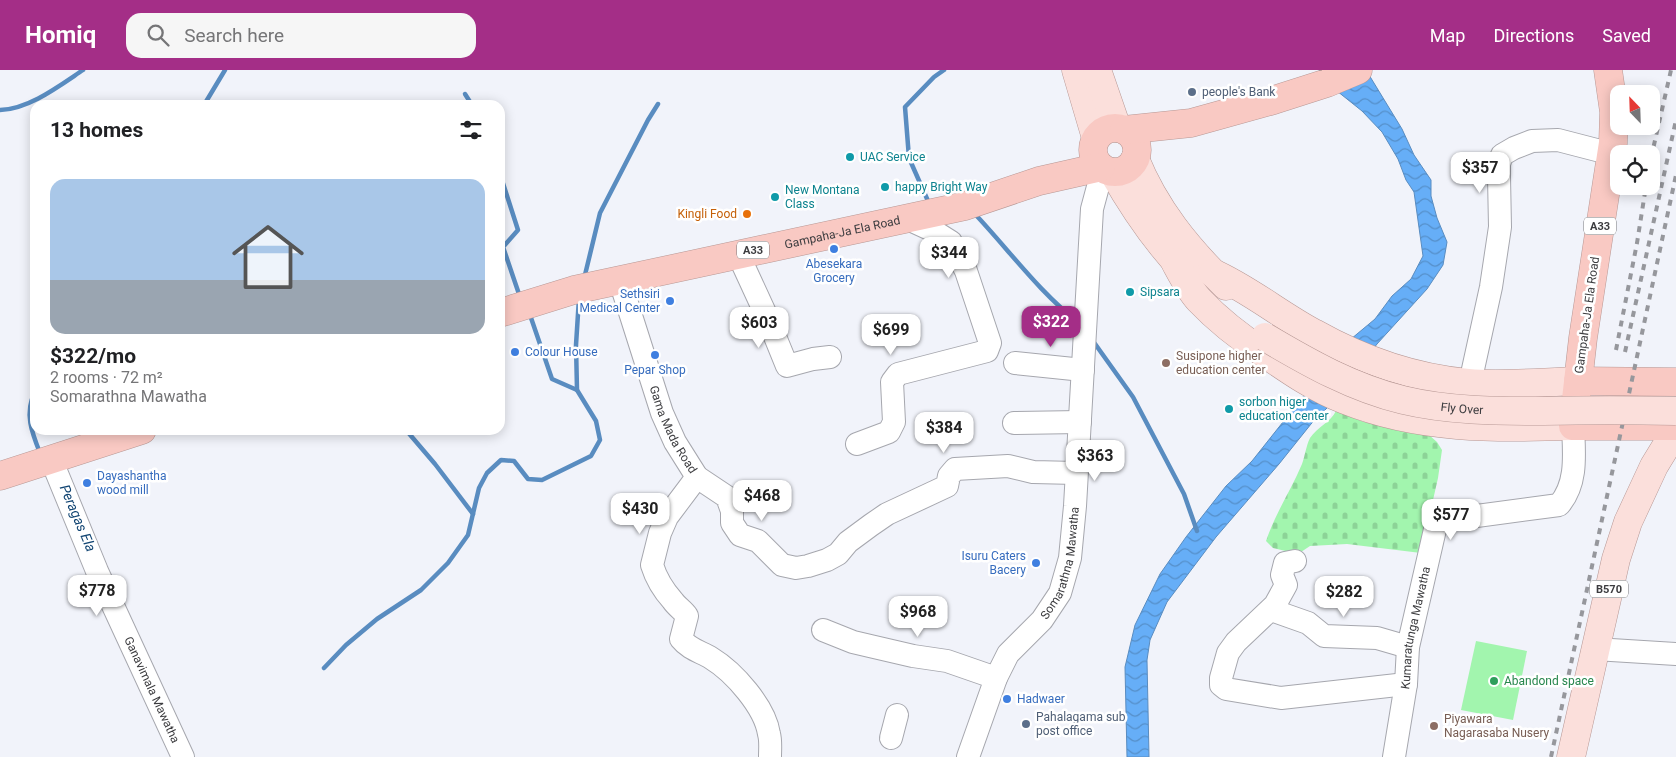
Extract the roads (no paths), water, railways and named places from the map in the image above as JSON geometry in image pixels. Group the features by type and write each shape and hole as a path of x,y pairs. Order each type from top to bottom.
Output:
{"highway":[{"name":"Gampaha-Ja Ela Road","path":"516,308 581,288 965,206 1039,181 1191,124 1327,83 1358,70"},
{"name":"Gampaha-Ja Ela Road","path":"1608,70 1614,112 1612,145"},
{"name":"Gampaha-Ja Ela Road","path":"1578,381 1610,167"},
{"path":"1578,381 1676,382"},
{"name":"A33","path":"1573,426 1578,381"},
{"path":"1573,426 1676,426"},
{"path":"0,476 127,435"}],"main road":[{"path":"1076,70 1140,216 1175,262 1198,300 1256,348 1304,380 1346,401 1404,418 1428,423 1460,426 1573,426"},
{"path":"1097,70 1113,152 1143,180 1164,214 1188,247 1248,306 1269,331"},
{"path":"1175,262 1217,301 1269,331"},
{"path":"1213,273 1230,281 1291,321 1336,345 1374,361 1413,374 1470,383 1578,381"},
{"name":"Fly Over","path":"1269,331 1316,350 1360,373 1397,385 1429,391 1499,397 1676,396"},
{"name":"Fly Over","path":"1269,331 1312,364 1356,385 1403,400 1430,406 1500,411 1676,411"},
{"name":"B570","path":"1570,757 1616,559 1628,522 1654,466 1676,430"}],"street":[{"path":"1470,383 1491,288 1500,227 1499,164 1502,155 1532,141 1558,140 1610,153"},
{"name":"Somarathna Mawatha","path":"968,757 996,678 1008,654 1042,620 1060,593 1070,558 1092,209 1113,152"},
{"path":"857,444 889,432 894,422 892,382 898,374 988,351 990,343 966,271 951,242 914,218"},
{"path":"738,254 760,300 787,366 813,359 830,357"},
{"name":"Gama Mada Road","path":"620,280 662,413 675,442 697,477 667,516 660,533 652,565 664,588 674,603 684,611 686,616 681,639 692,648 713,659 734,677 760,708 770,733 770,757"},
{"path":"1015,363 1083,370"},
{"path":"1014,423 1080,422"},
{"name":"Kumaratunga Mawatha","path":"1394,757 1406,684 1408,647 1436,525 1447,520 1559,505 1567,496 1574,468 1573,426"},
{"name":"Ganavimala Mawatha","path":"43,462 97,571 183,757"},
{"path":"697,477 727,497 732,511 732,523 740,535 758,541 782,565 796,568 828,560 838,554 848,542 887,514 947,486 949,476 955,469 1008,466 1033,472 1076,472"},
{"path":"1295,561 1285,563 1282,575 1286,585 1275,606 1236,642 1228,653 1221,685 1226,689 1281,698 1406,684"},
{"path":"1271,610 1308,623 1324,636 1377,638 1408,647"},
{"path":"823,630 870,646 913,656 948,661 996,678"},
{"path":"1595,649 1676,654"},
{"path":"891,738 897,715"}],"water":[{"path":"1319,70 1366,70 1402,129 1414,155 1431,180 1431,196 1437,218 1447,242 1443,265 1427,289 1377,344 1330,405 1311,424 1216,537 1167,602 1150,640 1147,660 1149,757 1127,757 1125,667 1135,625 1160,574 1226,486 1252,461 1345,344 1375,319 1392,296 1411,279 1423,256 1414,192 1406,180 1398,159 1382,132 1362,111 1327,83"}],"waterway":[{"name":"Peragas Ela","path":"35,100 83,70"},
{"name":"Peragas Ela","path":"207,100 225,70"},
{"path":"933,202 928,201 909,158 905,107 934,77 944,70"},
{"path":"465,94 469,100"},
{"name":"Peragas Ela","path":"0,110 11,109 30,102"},
{"path":"584,279 600,213 658,104"},
{"path":"505,190 518,230 505,245"},
{"path":"974,213 1037,284 1079,323"},
{"path":"505,253 520,297"},
{"path":"324,668 346,645 377,619 421,590 448,563 468,535 479,488 487,473 501,460 514,461 528,479 542,480 591,456 600,440 596,421 577,390 576,345 579,298"},
{"path":"529,312 552,379 577,390"},
{"path":"1093,341 1133,397 1184,494 1197,531"},
{"name":"Peragas Ela","path":"30,408 30,415"},
{"name":"Peragas Ela","path":"30,415 30,423"},
{"name":"Peragas Ela","path":"34,435 40,453"},
{"path":"410,435 473,514"}],"railway":[{"path":"1654,145 1671,70"},
{"path":"1625,352 1676,120"},
{"path":"1551,757 1676,175"},
{"path":"1616,350 1645,195"}],"place":[{"name":"people's Bank","path":"1192,92"},
{"name":"UAC Service","path":"850,157"},
{"name":"happy Bright Way","path":"885,187"},
{"name":"New Montana Class","path":"775,197"},
{"name":"Kingli Food","path":"747,214"},
{"name":"Abesekara Grocery","path":"834,249"},
{"name":"Sipsara","path":"1130,292"},
{"name":"Sethsiri Medical Center","path":"670,301"},
{"name":"Colour House","path":"515,352"},
{"name":"Pepar Shop","path":"655,355"},
{"name":"Susipone higher education center","path":"1166,363"},
{"name":"sorbon higer education center","path":"1229,409"},
{"name":"Dayashantha wood mill","path":"87,483"},
{"name":"Isuru Caters Bacery","path":"1036,563"},
{"name":"Abandond space","path":"1494,681"},
{"name":"Hadwaer","path":"1007,699"},
{"name":"Pahalagama sub post office","path":"1026,724"},
{"name":"Piyawara Nagarasaba Nusery","path":"1434,726"}]}
